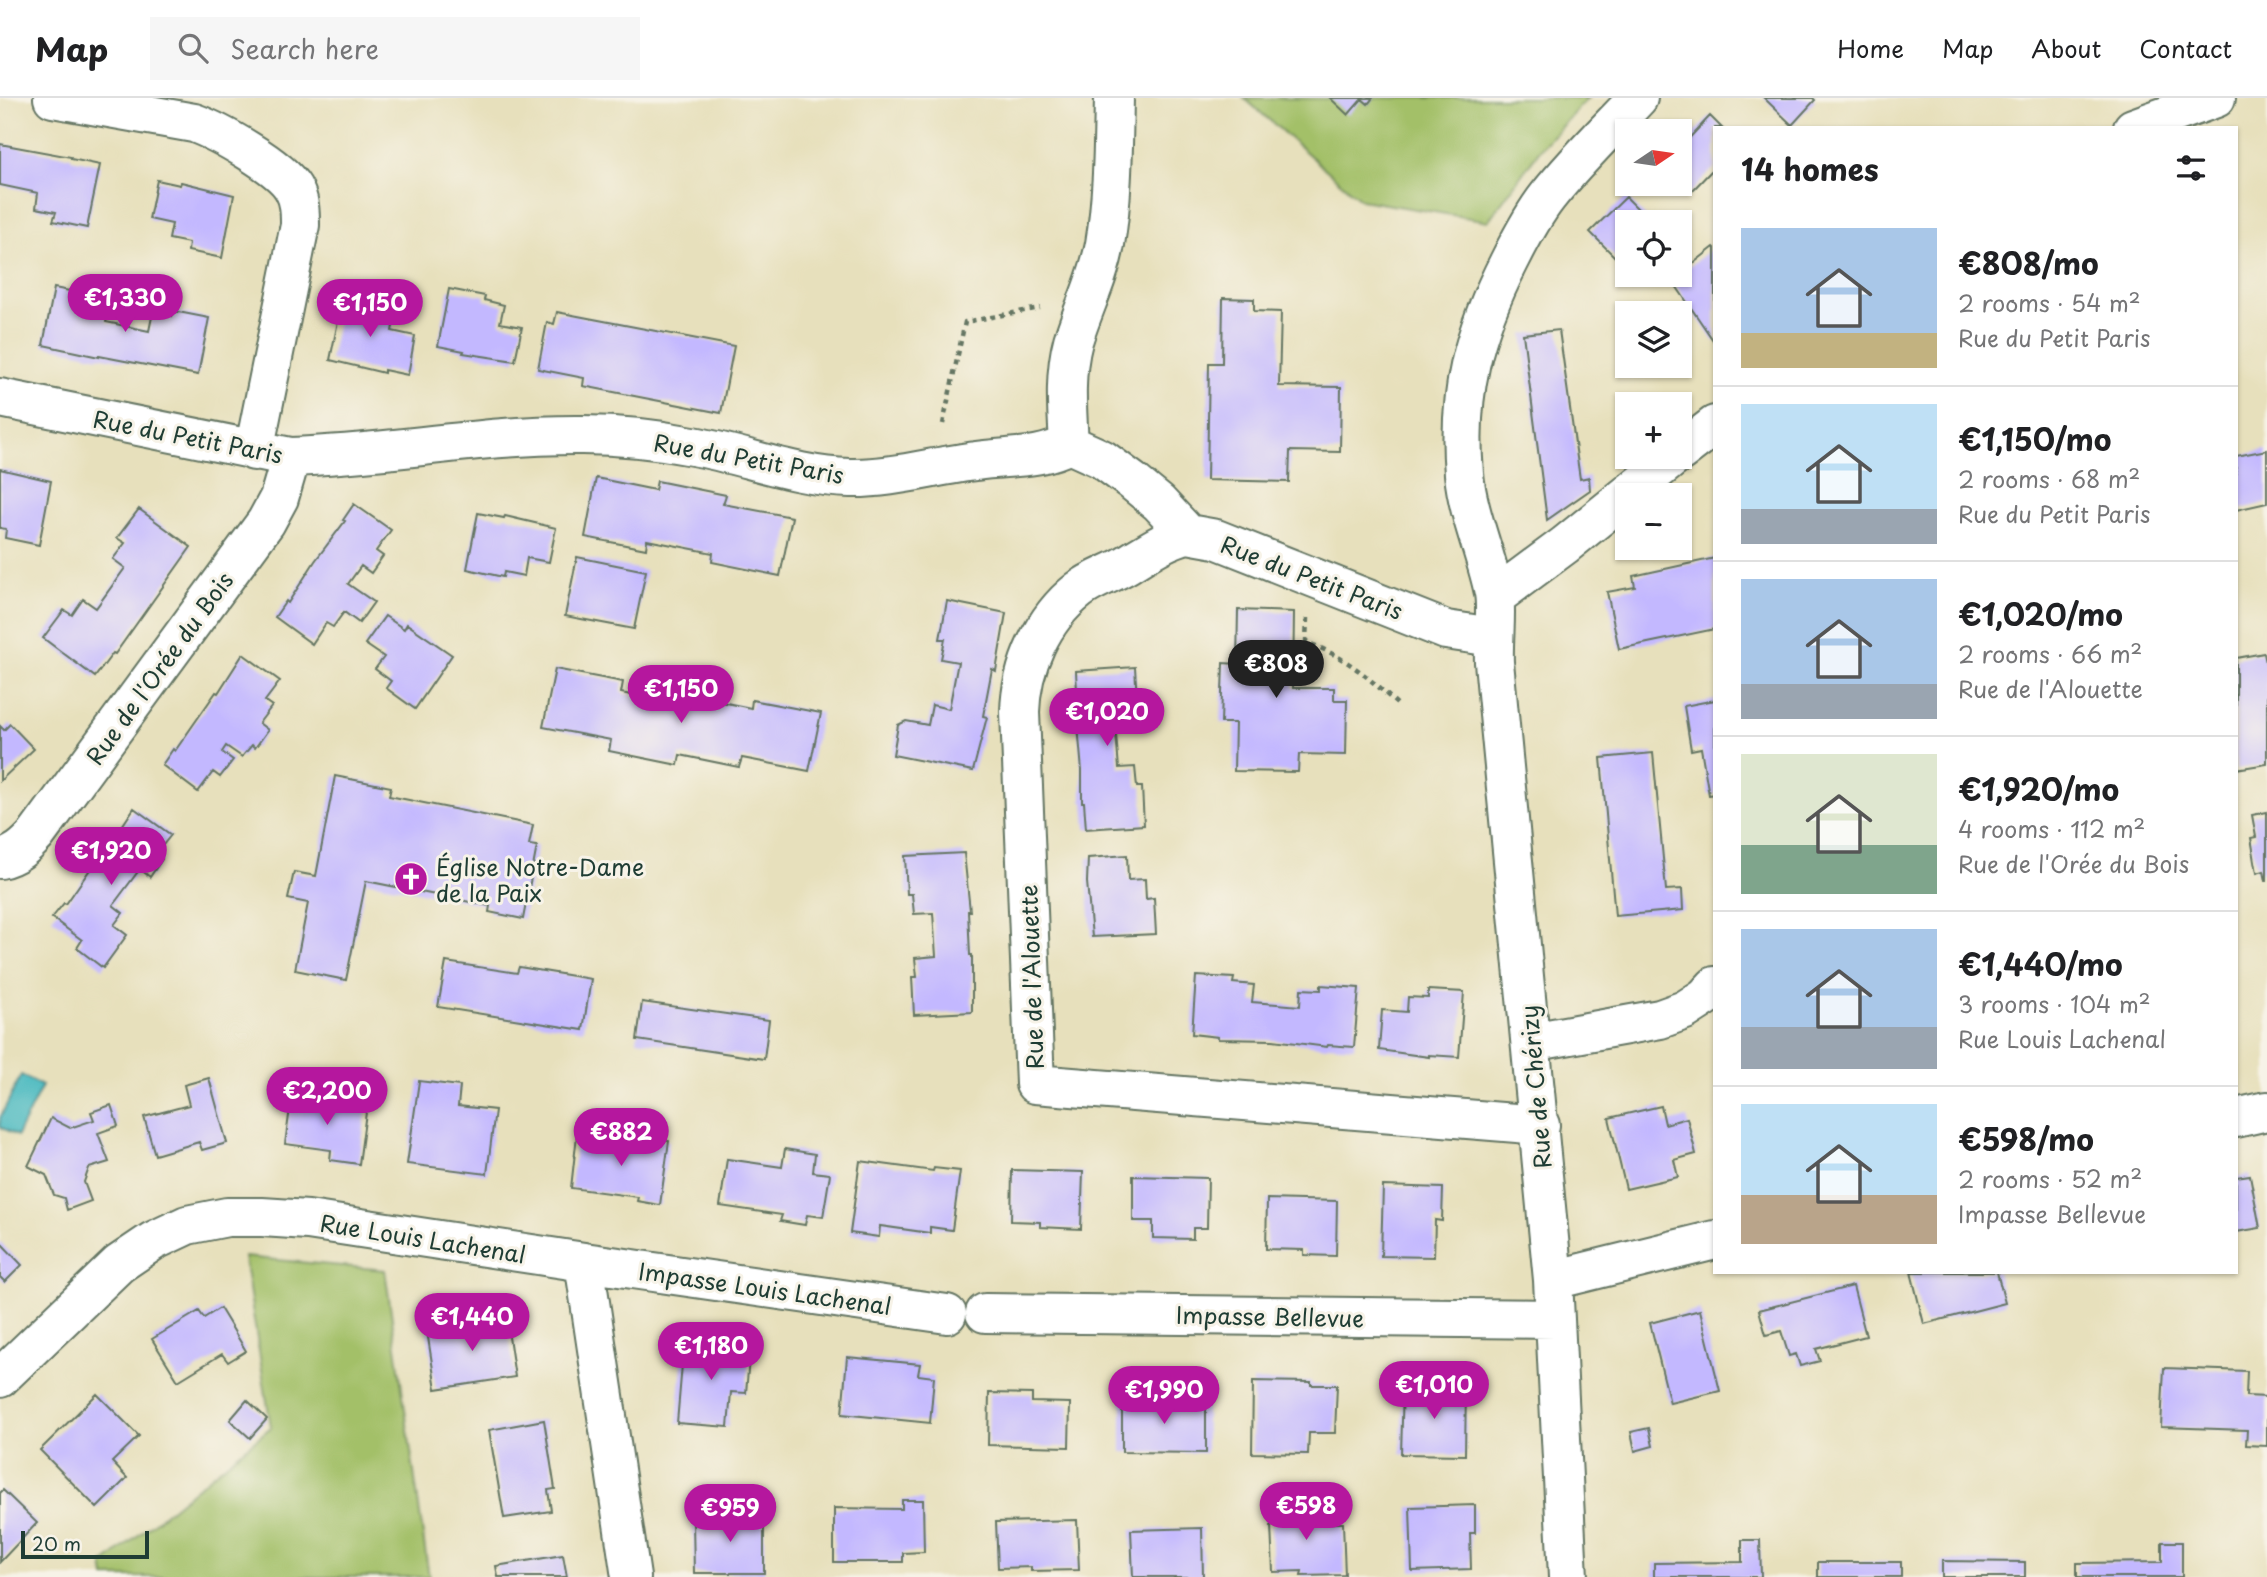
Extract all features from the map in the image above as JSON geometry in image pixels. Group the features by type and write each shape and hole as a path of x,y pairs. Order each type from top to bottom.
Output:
{"street":[{"path":"53,98 194,123 227,137 282,175 292,186 300,209 300,225 254,451"},
{"path":"1069,444 1066,406 1068,372 1073,344 1100,264 1109,212 1114,98"},
{"name":"Rue de Chérizy","path":"1568,1577 1553,1280 1493,638 1495,597 1464,476 1464,399 1471,353 1485,313 1520,240 1546,198 1578,160 1638,98"},
{"path":"2139,126 2216,98"},
{"name":"Rue du Petit Paris","path":"0,398 291,457 474,439 585,435 637,438 693,446 813,474 849,478 880,477 982,460 1036,457 1069,444 1101,459 1132,481 1159,503 1188,534 1216,538 1446,630 1493,638"},
{"path":"1692,443 1713,427"},
{"name":"Rue de l'Orée du Bois","path":"0,859 19,851 36,835 266,522 279,498 291,457"},
{"path":"1495,597 1659,469"},
{"name":"Rue de l'Alouette","path":"1188,534 1158,545 1080,589 1056,614 1037,643 1024,676 1020,712 1035,1084 1540,1125"},
{"path":"1531,1042 1660,1019 1685,1010 1705,998 1713,988"},
{"path":"2238,1118 2267,1111"},
{"name":"Rue Louis Lachenal","path":"0,1378 119,1264 153,1241 187,1225 227,1217 308,1220 584,1262"},
{"path":"1553,1280 1713,1240"},
{"path":"584,1262 631,1577"},
{"name":"Impasse Louis Lachenal","path":"584,1262 947,1314"},
{"name":"Impasse Bellevue","path":"985,1312 1555,1320"}],"path":[{"path":"934,468 965,321 1088,298"},
{"path":"1309,575 1306,642 1350,663 1399,706"}],"green space":[{"path":"1244,98 1362,99 1368,104 1373,98 1588,98 1542,147 1488,221 1361,200"},
{"path":"244,1257 385,1270 429,1577 105,1577 103,1564 271,1427"}],"water":[{"path":"21,1075 42,1086 17,1136 0,1127 0,1118"}],"building":[{"path":"1330,98 1373,98 1368,104 1362,99 1348,115"},
{"path":"1764,98 1813,98 1815,100 1792,125"},
{"path":"1710,116 1720,126 1713,126 1713,169 1692,191 1692,135"},
{"path":"0,144 100,165 87,228 53,221 56,212 36,208 38,193 0,185"},
{"path":"157,180 180,185 181,182 234,195 222,258 188,251 189,243 169,239 172,224 149,219"},
{"path":"1626,197 1639,210 1615,210 1615,257 1590,232"},
{"path":"1713,248 1713,340 1692,309 1692,301 1686,301 1677,287 1692,287 1692,264"},
{"path":"54,288 91,295 90,299 109,303 106,322 149,331 153,312 172,316 173,311 209,318 198,375 43,345"},
{"path":"449,289 485,296 484,300 504,305 500,323 522,327 515,361 438,346"},
{"path":"343,297 376,303 375,312 395,316 392,331 415,336 408,375 384,370 384,373 330,360"},
{"path":"1223,298 1254,299 1254,311 1281,312 1279,386 1341,387 1340,452 1290,451 1289,482 1207,480 1209,363 1222,363"},
{"path":"557,312 734,346 721,413 583,386 584,378 538,369 547,322 554,324"},
{"path":"1559,330 1580,479 1589,477 1590,490 1547,520 1523,334"},
{"path":"2267,450 2267,503 2238,510 2238,456"},
{"path":"0,469 51,481 39,545 5,538 6,529 0,528"},
{"path":"596,478 655,490 657,481 726,495 723,504 792,517 780,576 712,562 713,553 647,540 646,549 585,537"},
{"path":"354,504 391,530 376,551 383,556 371,573 361,566 348,584 374,602 359,623 344,612 333,627 326,623 312,644 275,617 286,601 288,603"},
{"path":"139,509 191,547 115,654 113,653 95,677 43,638 64,610 72,615 83,599 96,608 125,568 113,559 125,543 117,538"},
{"path":"478,513 505,516 556,528 549,562 527,558 524,576 504,572 503,577 467,569"},
{"path":"577,557 646,571 634,629 565,616"},
{"path":"1713,558 1713,629 1619,649 1607,592 1635,587 1633,576"},
{"path":"947,601 1006,613 996,671 992,669 983,716 987,717 973,771 893,755 898,725 906,721 928,725 932,705 949,709 958,662 941,659 945,639 940,639"},
{"path":"1238,610 1294,612 1293,688 1334,688 1334,700 1347,700 1346,755 1299,754 1298,772 1234,771 1235,723 1221,723 1223,663 1237,664"},
{"path":"385,616 404,629 407,624 452,655 415,709 386,688 391,681 375,669 384,657 365,644"},
{"path":"2264,653 2267,668 2267,764 2238,769 2238,658"},
{"path":"243,654 280,681 265,701 272,706 259,723 268,730 255,748 252,745 242,757 226,746 222,752 233,760 220,777 213,772 198,792 162,765 173,749 175,751 216,692 218,693"},
{"path":"1135,667 1137,700 1131,700 1133,722 1115,723 1119,768 1135,767 1137,787 1142,787 1144,825 1086,829 1075,692 1076,671"},
{"path":"555,669 623,682 621,693 690,707 692,696 751,708 752,700 821,713 809,771 742,758 739,767 680,755 678,765 609,751 611,740 543,727"},
{"path":"1713,700 1713,794 1709,795 1701,748 1691,750 1684,706"},
{"path":"10,724 34,749 0,781 0,726 4,730"},
{"path":"1653,753 1666,890 1682,889 1683,910 1615,916 1601,758"},
{"name":"Église Notre-Dame de la Paix","path":"335,776 391,787 389,796 533,825 529,845 537,846 523,919 489,912 490,906 366,881 346,980 295,970 308,903 288,899 294,872 316,876"},
{"path":"134,808 171,835 155,855 162,859 150,877 140,869 113,905 123,913 114,925 127,935 103,968 77,948 82,940 52,918 64,903 66,904"},
{"path":"2267,812 2266,881 2264,871 2257,873 2251,838 2256,837 2252,815"},
{"path":"964,853 970,911 972,1012 914,1015 912,977 917,977 915,958 936,956 933,913 914,914 912,894 907,894 905,856"},
{"path":"1127,855 1128,880 1145,879 1146,899 1154,898 1156,934 1092,937 1087,882 1088,858"},
{"path":"446,962 517,973 519,967 591,979 583,1030 438,1007"},
{"path":"1196,976 1234,978 1233,983 1254,985 1252,1002 1300,1006 1301,989 1321,990 1321,985 1359,988 1354,1047 1327,1047 1273,1040 1218,1039 1192,1034"},
{"path":"1428,990 1464,992 1459,1057 1429,1057 1379,1050 1382,1010 1407,1012 1408,997 1428,998"},
{"path":"642,1002 769,1020 764,1059 637,1040"},
{"path":"209,1078 227,1143 202,1150 199,1142 155,1155 144,1117 189,1105 184,1085"},
{"path":"419,1081 460,1086 458,1106 495,1110 487,1174 407,1164"},
{"path":"292,1094 367,1105 359,1164 330,1160 331,1150 285,1144"},
{"path":"111,1105 118,1126 98,1133 109,1162 89,1168 84,1182 91,1201 67,1210 64,1198 54,1195 46,1175 28,1166 51,1118 70,1128 94,1120 91,1112"},
{"path":"1661,1106 1665,1124 1687,1118 1696,1154 1674,1160 1678,1177 1626,1189 1609,1118"},
{"path":"577,1135 645,1145 646,1138 669,1141 660,1205 637,1201 638,1197 571,1188"},
{"path":"785,1149 815,1154 813,1172 830,1174 823,1217 807,1215 805,1225 780,1221 782,1215 720,1206 727,1159 782,1167"},
{"path":"860,1161 933,1171 934,1168 960,1171 952,1230 930,1227 930,1233 880,1226 879,1237 850,1233"},
{"path":"1012,1170 1083,1172 1081,1229 1040,1227 1040,1222 1011,1221"},
{"path":"2250,1175 2260,1228 2238,1232 2238,1177"},
{"path":"1133,1176 1208,1178 1207,1228 1193,1228 1193,1239 1153,1238 1153,1221 1133,1221"},
{"path":"1383,1186 1443,1188 1442,1221 1435,1220 1434,1257 1381,1256"},
{"path":"1267,1199 1337,1201 1336,1256 1304,1255 1304,1250 1266,1249"},
{"path":"0,1242 22,1265 5,1282 0,1277"},
{"path":"1912,1274 1998,1274 2005,1303 1924,1324"},
{"path":"1853,1286 1866,1336 1816,1349 1820,1361 1800,1366 1796,1354 1789,1356 1781,1331 1766,1335 1759,1310"},
{"path":"220,1308 246,1351 228,1362 222,1354 178,1381 152,1339 199,1311 204,1318"},
{"path":"505,1310 515,1377 436,1389 427,1331 484,1323 482,1314"},
{"path":"1700,1310 1720,1391 1670,1403 1650,1323"},
{"path":"684,1341 750,1347 746,1393 731,1392 728,1427 677,1423"},
{"path":"847,1357 920,1364 918,1375 934,1377 930,1423 842,1414"},
{"path":"2164,1368 2247,1371 2246,1396 2267,1397 2267,1446 2246,1445 2247,1430 2161,1427"},
{"path":"1253,1381 1337,1385 1335,1433 1309,1433 1308,1454 1252,1453"},
{"path":"1431,1385 1466,1386 1465,1455 1401,1454 1403,1387 1431,1388"},
{"path":"989,1393 1032,1394 1032,1402 1070,1403 1069,1447 988,1445"},
{"path":"1170,1393 1179,1393 1179,1403 1206,1403 1206,1453 1122,1452 1122,1400 1170,1400"},
{"path":"97,1394 139,1436 112,1462 127,1478 97,1508 40,1450"},
{"path":"247,1400 267,1419 250,1438 230,1420"},
{"path":"544,1420 555,1489 548,1490 551,1511 504,1518 489,1430"},
{"path":"1649,1428 1653,1446 1635,1451 1631,1432"},
{"path":"3,1490 37,1523 0,1562 0,1493"},
{"path":"902,1500 923,1500 924,1552 903,1553 903,1562 834,1562 834,1508 902,1509"},
{"path":"1315,1502 1316,1523 1343,1523 1345,1575 1301,1576 1302,1571 1273,1572 1271,1525 1276,1524 1276,1504"},
{"path":"1475,1505 1475,1533 1470,1533 1471,1569 1412,1571 1410,1507"},
{"path":"739,1508 764,1508 764,1573 694,1573 693,1520 739,1520"},
{"path":"1077,1520 1079,1570 1031,1571 1031,1567 998,1568 996,1522"},
{"path":"1202,1528 1203,1577 1133,1577 1131,1530"},
{"path":"1742,1540 1760,1540 1761,1577 1654,1577 1654,1563 1742,1562"},
{"path":"2162,1542 2182,1542 2182,1577 2077,1577 2077,1563 2162,1562"},
{"path":"563,1555 567,1577 498,1577 496,1566"},
{"path":"1942,1561 2025,1562 2025,1577 1942,1577"},
{"path":"1818,1562 1901,1562 1901,1577 1818,1577"}],"place":[{"name":"Église Notre-Dame de la Paix","path":"411,879"}]}
